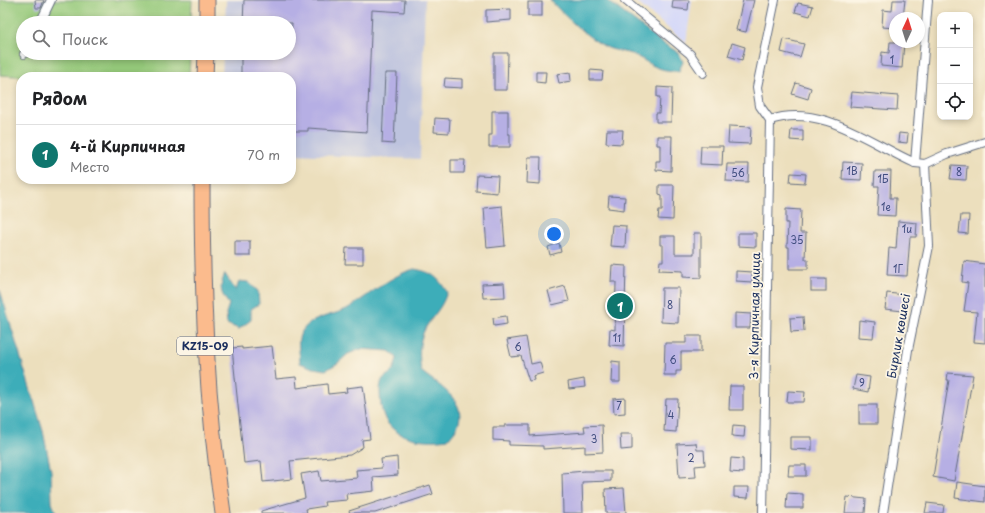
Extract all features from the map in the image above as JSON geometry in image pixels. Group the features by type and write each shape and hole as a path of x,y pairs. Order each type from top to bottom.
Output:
{"highway":[{"path":"207,0 207,16"},
{"path":"205,72 206,60"},
{"name":"KZ15-09","path":"202,184 202,255 206,365 216,470 223,513"}],"street":[{"path":"43,16 51,0"},
{"path":"625,0 690,54 702,73"},
{"path":"775,0 757,87 760,106 770,120 792,115 816,118 838,125 915,163 925,164 946,154 985,142"},
{"path":"915,163 928,0"},
{"name":"3-я Кирпичная улица","path":"763,513 770,120"},
{"name":"Бирлик көшесі","path":"883,513 908,350 929,246 925,164"}],"shaded area":[{"path":"226,0 425,0 420,159 296,154 296,72 222,72 223,60 296,60 296,16 225,16"},
{"path":"634,0 692,0 686,43"}],"green space":[{"path":"0,0 192,0 191,16 16,16 16,60 190,60 189,72 16,72 16,76 0,75"}],"water":[{"path":"550,0 607,0 661,42 679,53 683,62 679,71 659,68 634,55 604,46 582,31"},
{"path":"414,269 430,273 437,278 447,292 440,308 428,324 423,334 420,344 420,355 421,371 450,394 459,409 460,418 457,427 448,439 416,439 397,432 389,425 384,416 381,405 380,386 384,377 391,373 395,366 397,358 389,351 361,349 348,354 338,363 326,370 313,368 300,363 299,338 304,328 322,317 350,307 397,276"},
{"path":"225,274 236,291 239,281 248,282 258,291 259,304 251,309 251,320 239,329 227,324 226,313 229,304 221,290"},
{"path":"0,290 43,431 51,471 52,503 56,513 0,513"}],"building":[{"path":"35,0 44,0 41,8 36,8"},
{"path":"244,0 405,0 404,12 372,10 367,132 308,128 308,131 296,131 296,72 241,72 241,60 296,60 296,16 243,16"},
{"path":"673,0 689,0 688,10 672,8"},
{"path":"743,0 754,0 746,32 736,30"},
{"path":"893,0 905,0 904,12 889,12 889,28 882,27 883,10 892,11"},
{"path":"528,2 542,2 542,16 528,16"},
{"path":"798,3 813,6 810,16 795,12"},
{"path":"511,9 511,20 486,22 486,10"},
{"path":"784,39 804,44 800,57 781,52"},
{"path":"732,43 745,47 742,60 728,56"},
{"path":"889,48 904,48 902,68 881,66 882,52 889,53"},
{"path":"494,53 508,53 507,90 494,90"},
{"path":"590,70 603,71 602,80 590,80"},
{"path":"536,72 546,72 545,83 536,82"},
{"path":"570,72 571,81 559,83 557,74"},
{"path":"385,73 397,73 394,144 382,143"},
{"path":"445,78 462,79 462,88 444,87"},
{"path":"796,83 811,88 808,99 792,94"},
{"path":"657,87 672,88 671,122 656,122 656,113 659,113 660,97 657,97"},
{"path":"852,92 898,96 897,110 850,107"},
{"path":"492,111 508,111 508,134 510,134 510,147 489,147 489,135 492,135"},
{"path":"435,118 450,119 449,133 434,132"},
{"path":"729,126 751,127 750,144 728,143"},
{"path":"607,130 623,130 622,144 606,143"},
{"path":"791,130 803,130 803,141 790,140"},
{"path":"899,133 908,134 907,143 898,142"},
{"path":"657,136 672,136 671,171 656,170 656,161 660,161 660,145 657,145"},
{"path":"701,146 723,146 722,165 700,164"},
{"path":"528,157 541,157 540,184 527,183"},
{"path":"451,160 465,160 464,173 451,173"},
{"path":"843,162 862,163 861,180 842,179"},
{"path":"727,164 749,164 748,182 726,181"},
{"path":"952,165 967,166 966,180 950,179"},
{"path":"875,171 891,171 890,198 896,198 895,216 877,215 879,186 874,186"},
{"path":"791,173 806,174 805,183 790,182"},
{"path":"477,175 498,176 497,193 476,191"},
{"path":"659,185 674,185 673,220 658,219 659,210 662,210 662,195 659,194"},
{"path":"609,196 625,197 624,210 608,208"},
{"path":"502,206 505,246 487,248 484,208"},
{"path":"786,209 801,210 800,233 806,233 805,259 808,259 808,269 789,269 789,247 787,247 788,223 786,223"},
{"path":"961,215 969,215 968,234 959,233"},
{"path":"898,221 917,223 916,237 910,237 907,276 887,275 889,248 896,249"},
{"path":"612,225 626,226 625,247 610,246"},
{"path":"694,233 701,233 701,278 683,277 683,271 659,270 660,261 663,261 663,245 660,245 660,236 675,236 675,254 694,254"},
{"path":"738,233 756,233 756,247 738,246"},
{"path":"235,241 250,241 250,256 235,256"},
{"path":"559,243 561,252 550,255 548,247"},
{"path":"346,248 363,248 363,264 345,264"},
{"path":"964,261 985,264 985,343 974,342 977,312 964,311 968,283 962,282"},
{"path":"612,265 626,266 624,346 609,345 610,329 615,330 616,282 611,282"},
{"path":"736,271 752,272 752,282 736,281"},
{"path":"811,279 826,279 826,291 811,291"},
{"path":"504,283 505,297 483,298 482,284"},
{"path":"565,286 569,301 552,305 548,291"},
{"path":"662,288 679,288 678,323 661,322"},
{"path":"887,293 905,295 903,311 885,309"},
{"path":"735,313 751,314 750,328 735,328"},
{"path":"506,316 507,324 494,326 493,318"},
{"path":"803,317 804,331 791,332 790,318"},
{"path":"859,320 875,322 873,338 858,337"},
{"path":"686,336 701,336 701,352 681,352 681,371 676,371 676,375 664,375 665,343 686,343"},
{"path":"526,337 531,364 540,362 543,373 533,376 534,380 529,381 521,356 511,357 507,340"},
{"path":"272,346 276,379 296,377 297,388 327,384 328,394 347,392 346,388 363,386 370,439 362,440 363,447 350,455 290,461 292,479 263,482 261,461 244,463 232,348 242,347 242,349"},
{"path":"612,361 620,362 620,382 611,382"},
{"path":"948,373 973,375 954,481 933,477 949,380 947,380"},
{"path":"856,375 870,377 868,392 853,389"},
{"path":"584,379 585,387 569,389 568,382"},
{"path":"730,386 743,386 743,410 729,410"},
{"path":"788,391 805,392 804,402 787,402"},
{"path":"625,398 625,413 614,414 613,399"},
{"path":"666,399 678,399 676,432 664,431"},
{"path":"859,405 877,405 877,424 859,424"},
{"path":"505,425 530,425 530,436 585,432 584,426 602,425 603,452 585,453 585,446 543,449 543,446 509,445 509,441 493,440 493,427 505,427"},
{"path":"733,425 745,426 744,437 732,436"},
{"path":"620,434 632,434 632,449 621,450"},
{"path":"790,437 812,437 812,450 790,449"},
{"path":"696,443 697,450 704,450 705,465 695,466 696,477 679,478 677,444"},
{"path":"397,457 398,475 373,477 374,491 346,494 347,500 324,502 325,506 306,509 307,513 261,513 261,511 305,498 301,474 319,471 321,481 357,478 356,470 382,468 381,459"},
{"path":"731,458 743,459 743,473 730,472"},
{"path":"789,465 806,465 806,476 788,476"},
{"path":"611,471 611,481 582,482 583,513 563,513 562,473"},
{"path":"957,482 985,486 985,502 955,498"},
{"path":"430,485 433,494 375,513 350,513 349,511"},
{"path":"734,487 749,487 748,498 734,497"},
{"path":"624,488 626,513 606,513 605,489"},
{"path":"787,493 803,494 803,508 786,508"},
{"path":"847,497 866,499 865,513 845,513"},
{"path":"927,503 944,505 943,513 925,513"}],"place":[{"name":"4-й Кирпичная","path":"620,306"}]}
